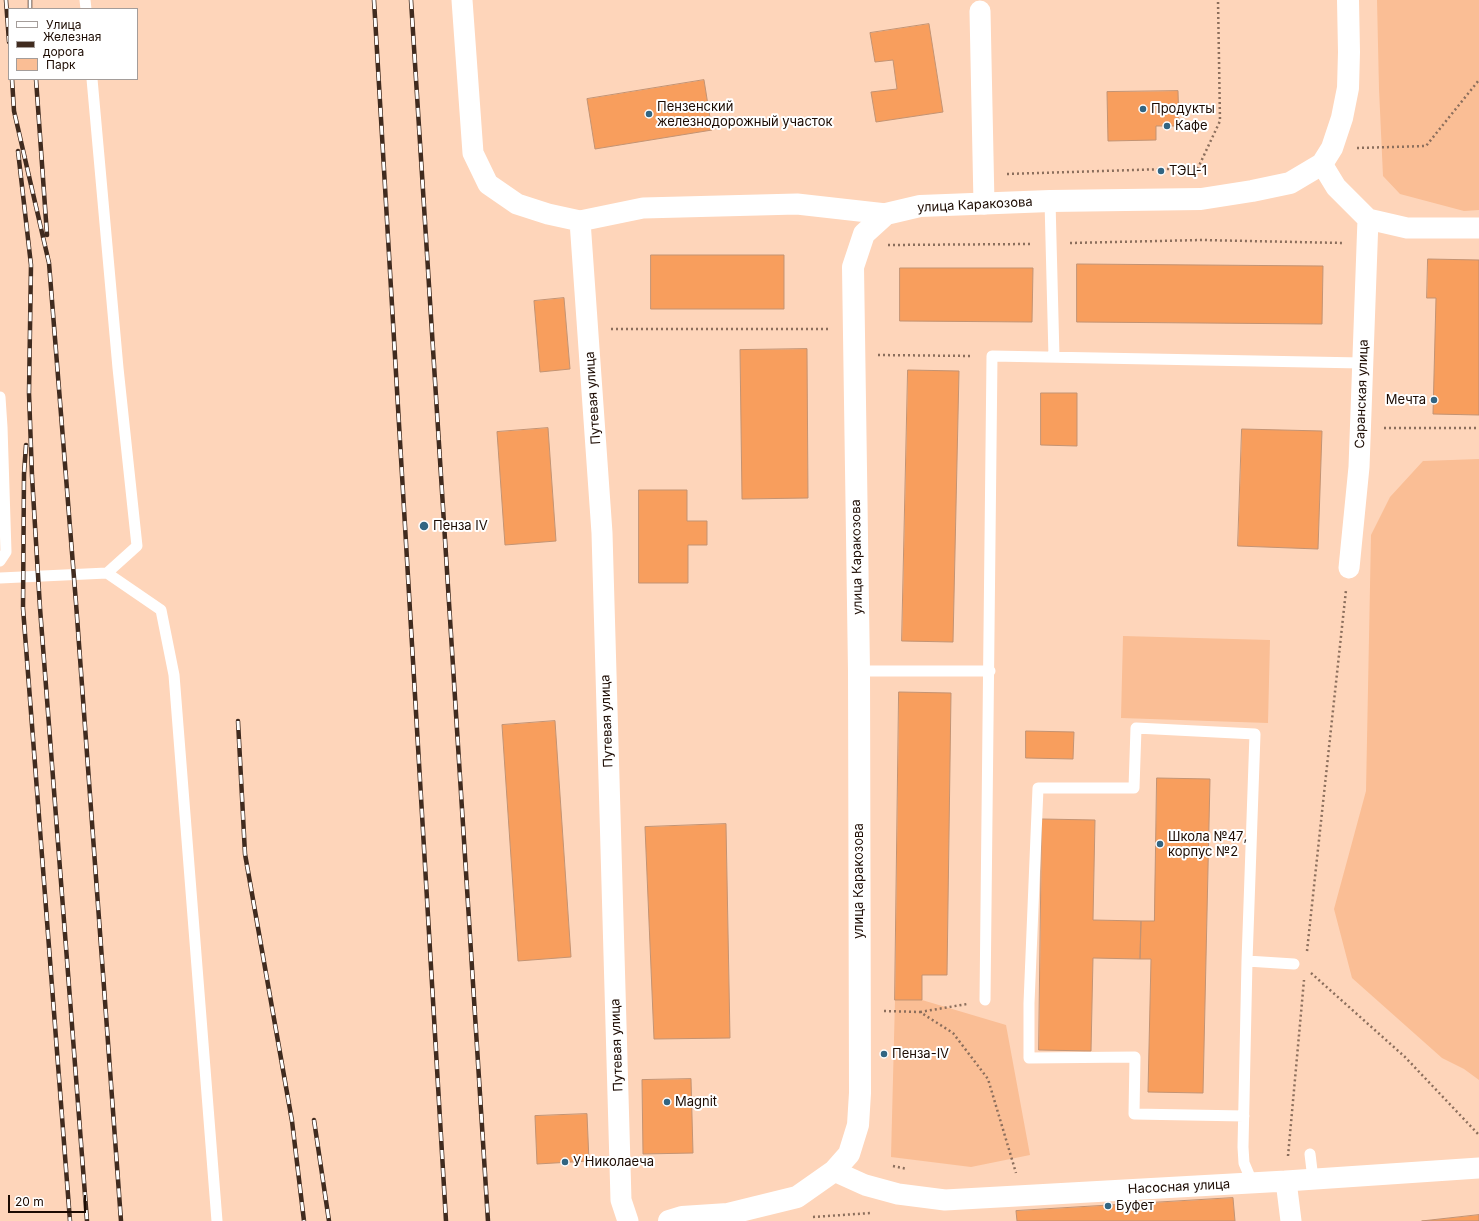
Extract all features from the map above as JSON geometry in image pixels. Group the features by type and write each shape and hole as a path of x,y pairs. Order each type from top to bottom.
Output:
{"main road":[{"path":"1327,156 1342,118 1348,88 1348,0"},
{"name":"улица Каракозова","path":"669,1221 682,1217 728,1214 797,1197 834,1172 849,1154 858,1125 860,1093 859,670 853,267 864,234 886,214 920,206 1050,201 1201,199 1252,191 1290,183 1327,156"}],"street":[{"path":"462,0 473,154 488,184 517,204 548,214 580,221 643,208 798,204 886,214"},
{"path":"980,11 984,204"},
{"path":"1327,156 1336,187 1368,219 1407,228 1479,228"},
{"name":"Саранская улица","path":"1349,568 1359,467 1368,219"},
{"name":"Путевая улица","path":"580,221 602,533 621,1200 628,1221"},
{"name":"Насосная улица","path":"834,1172 865,1184 898,1194 945,1200 1286,1181 1479,1168"},
{"path":"1286,1181 1291,1221"}],"lane":[{"path":"0,578 107,572 137,546 118,368 92,80"},
{"path":"1050,201 1054,357"},
{"path":"985,1000 990,670 992,356 1362,363"},
{"path":"0,397 6,552 0,561"},
{"path":"107,572 161,610 174,675 217,1221"},
{"path":"859,670 990,670"},
{"path":"1244,1116 1134,1114 1135,1057 1029,1058 1029,1003 1038,788 1134,788 1136,728 1255,734 1247,961 1244,1116 1244,1163 1252,1182"},
{"path":"1247,961 1294,964"},
{"path":"1310,1154 1313,1179"}],"path":[{"path":"984,175 1198,168 1220,121 1218,0"},
{"path":"1327,156 1426,146 1479,80"},
{"path":"882,245 1052,244 1202,240 1367,244"},
{"path":"588,329 834,329 854,355 992,356"},
{"path":"1361,428 1479,428"},
{"path":"1286,1181 1305,967 1349,568"},
{"path":"1294,964 1305,967 1405,1057 1479,1135"},
{"path":"920,1012 985,1000"},
{"path":"890,1165 912,1170"}],"green space":[{"path":"1377,0 1479,0 1479,210 1464,211 1400,194 1383,176"},
{"path":"1479,459 1479,1080 1464,1069 1442,1058 1352,978 1334,909 1366,791 1371,535 1390,497 1423,461"},
{"path":"1123,636 1270,640 1268,723 1121,718"},
{"path":"895,1000 922,1000 1006,1025 1030,1155 971,1167 891,1157"}],"building":[{"path":"929,24 943,112 876,122 871,92 897,89 893,60 875,62 870,33"},
{"name":"Пензенский железнодорожный участок","path":"704,80 712,130 595,149 587,99"},
{"name":"Продукты","path":"1178,91 1179,126 1156,126 1156,140 1108,141 1107,92"},
{"path":"651,255 784,255 784,309 651,309"},
{"path":"1428,259 1479,260 1479,415 1433,414 1436,298 1427,298"},
{"path":"1077,264 1323,266 1322,324 1077,322"},
{"path":"900,268 1033,268 1032,322 900,321"},
{"path":"564,298 570,369 540,372 534,301"},
{"path":"807,349 808,498 742,499 740,350"},
{"path":"908,370 959,371 953,642 902,641"},
{"path":"1041,393 1077,393 1077,446 1041,445"},
{"path":"548,428 556,541 505,545 497,432"},
{"path":"1242,429 1322,431 1318,549 1238,546"},
{"path":"639,490 687,490 687,521 707,521 707,545 688,545 688,583 639,583"},
{"path":"899,692 951,693 947,975 922,975 922,1000 895,1000"},
{"path":"555,721 571,957 518,961 502,725"},
{"path":"1026,731 1074,732 1073,759 1026,758"},
{"path":"1157,778 1210,779 1203,1093 1148,1092 1151,959 1140,959 1141,921 1154,921"},
{"path":"1042,819 1095,820 1093,920 1141,921 1140,959 1093,958 1091,1051 1039,1050"},
{"path":"726,824 730,1038 654,1039 645,827"},
{"name":"Magnit","path":"691,1079 693,1153 643,1154 642,1080"},
{"path":"587,1114 589,1161 537,1164 535,1116"},
{"path":"1233,1198 1235,1221 1017,1221 1016,1211"},
{"path":"1479,1215 1479,1221 1422,1221"}],"railway":[{"path":"6,0 8,28"},
{"path":"30,0 30,8"},
{"path":"374,0 446,1221"},
{"path":"411,0 488,1221"},
{"path":"12,80 14,111 49,263 76,603 121,1221"},
{"path":"36,80 47,235"},
{"path":"18,151 31,265 29,393 32,476 40,608 87,1221"},
{"path":"26,445 24,474 23,608 70,1221"},
{"path":"238,721 245,854 292,1121 304,1221"},
{"path":"314,1120 329,1221"}],"place":[{"name":"Продукты","path":"1143,109"},
{"name":"Пензенский железнодорожный участок","path":"649,114"},
{"name":"Кафе","path":"1167,126"},
{"name":"ТЭЦ-1","path":"1161,171"},
{"name":"Мечта","path":"1434,400"},
{"name":"Пенза IV","path":"424,526"},
{"name":"Школа №47, корпус №2","path":"1160,844"},
{"name":"Пенза-IV","path":"884,1054"},
{"name":"Magnit","path":"667,1102"},
{"name":"У Николаеча","path":"565,1162"},
{"name":"Буфет","path":"1108,1206"}]}
